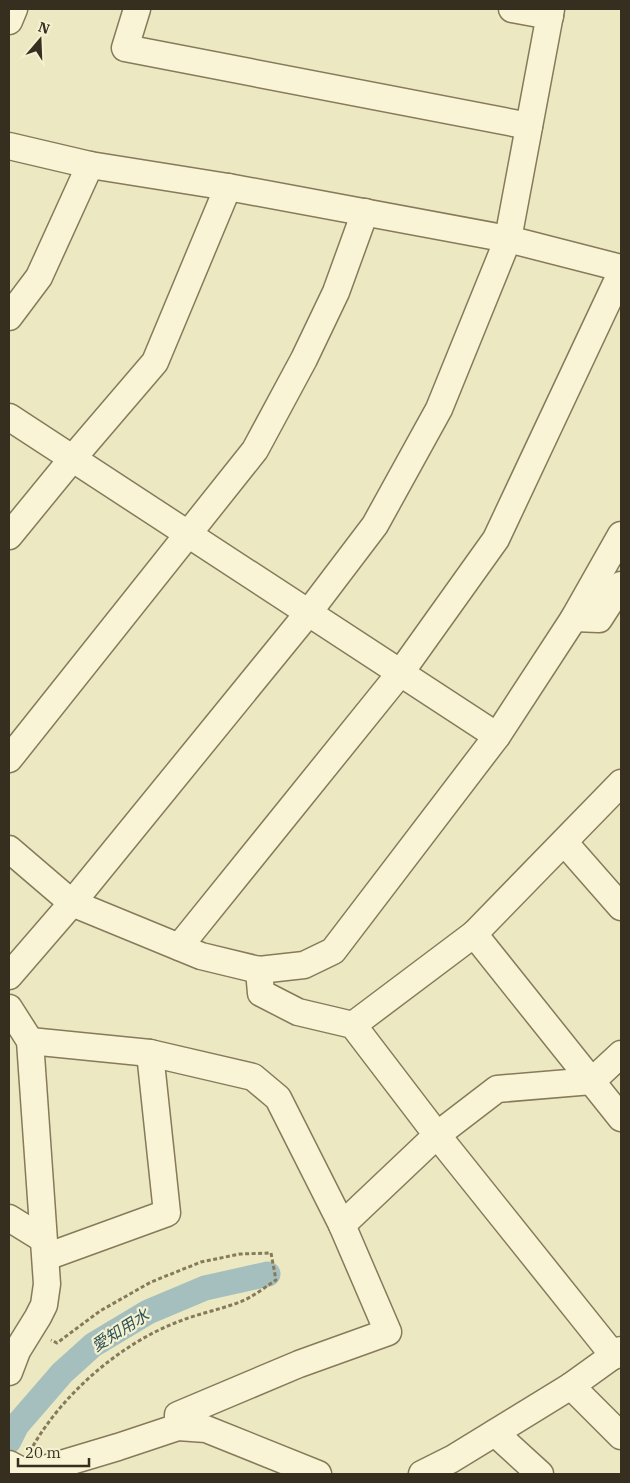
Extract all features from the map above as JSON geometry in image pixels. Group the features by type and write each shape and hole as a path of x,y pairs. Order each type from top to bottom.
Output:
{"street":[{"path":"9,21 14,9"},
{"path":"137,9 125,48 529,126"},
{"path":"9,976 72,903 309,612 375,525 439,408 508,238 550,12 512,9"},
{"path":"9,146 90,165 228,187 508,238 621,268"},
{"path":"9,317 40,277 90,165"},
{"path":"9,536 155,362 228,187"},
{"path":"9,759 256,450 304,359 336,292 365,212"},
{"path":"179,947 401,672 496,540 621,273"},
{"path":"9,417 497,736"},
{"path":"9,849 72,903 201,956 259,970 304,965 333,951 497,736 574,618 621,535"},
{"path":"574,618 599,619 621,585"},
{"path":"352,1025 474,934 621,783"},
{"path":"564,842 621,907"},
{"path":"474,934 621,1118"},
{"path":"259,970 261,993 298,1012 352,1025 437,1135 618,1353 571,1386 495,1433 452,1459 422,1474"},
{"path":"9,1008 30,1041 47,1284 44,1304 17,1351 9,1372"},
{"path":"30,1041 150,1053 253,1077 278,1098 342,1225 388,1332 299,1364 178,1415 178,1427"},
{"path":"44,1248 167,1213 150,1053"},
{"path":"342,1225 437,1135 496,1089 592,1081 621,1054"},
{"path":"9,1218 44,1248"},
{"path":"571,1386 621,1436"},
{"path":"21,1470 118,1447 178,1427 206,1429 318,1474"},
{"path":"495,1433 540,1474"}],"path":[{"path":"21,1470 44,1427 90,1378 120,1352 148,1334 198,1314 241,1302 276,1280 271,1253 240,1254 201,1262 151,1282 100,1311 57,1343 29,1331"}],"waterway":[{"name":"愛知用水","path":"9,1441 17,1425 62,1373 93,1345 148,1312 205,1288 268,1274"}]}
